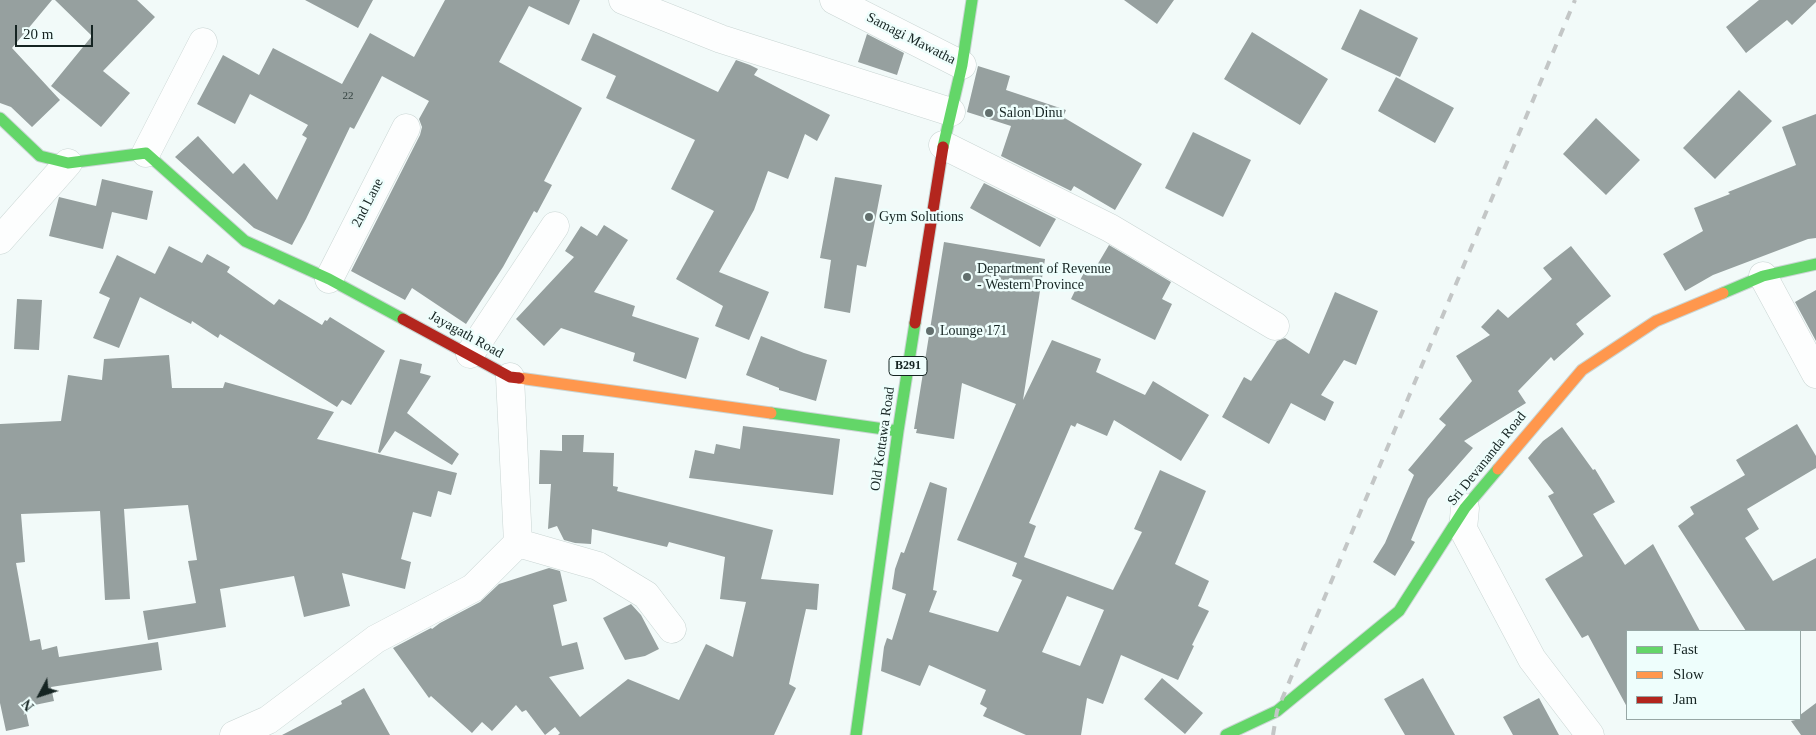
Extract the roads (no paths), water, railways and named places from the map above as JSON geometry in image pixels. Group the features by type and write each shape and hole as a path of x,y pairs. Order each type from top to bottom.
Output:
{"street":[{"path":"624,0 721,39 951,112"},
{"name":"Samagi Mawatha","path":"834,0 962,65"},
{"name":"Old Kottawa Road","path":"856,735 898,431 943,145 962,65 972,0"},
{"path":"0,118 40,156 68,163 146,153 203,42"},
{"name":"2nd Lane","path":"329,279 406,128"},
{"path":"943,145 1110,228 1275,326"},
{"name":"Jayagath Road","path":"146,153 245,241 329,279 510,377 898,431"},
{"path":"0,240 68,163"},
{"path":"470,354 555,226"},
{"name":"Sri Devananda Road","path":"1226,735 1278,711 1399,611 1465,508 1582,370 1656,321 1763,276 1816,264"},
{"path":"1763,276 1816,374"},
{"path":"234,735 268,720 376,639 472,588 518,543 510,377"},
{"path":"1465,508 1463,529 1532,659 1590,735"},
{"path":"518,543 598,566 646,595 672,629"}],"railway":[{"path":"1273,735 1277,711 1575,0"}],"place":[{"name":"Salon Dinu","path":"989,113"},
{"name":"Gym Solutions","path":"869,217"},
{"name":"Department of Revenue - Western Province","path":"967,277"},
{"name":"Lounge 171","path":"930,331"}]}
